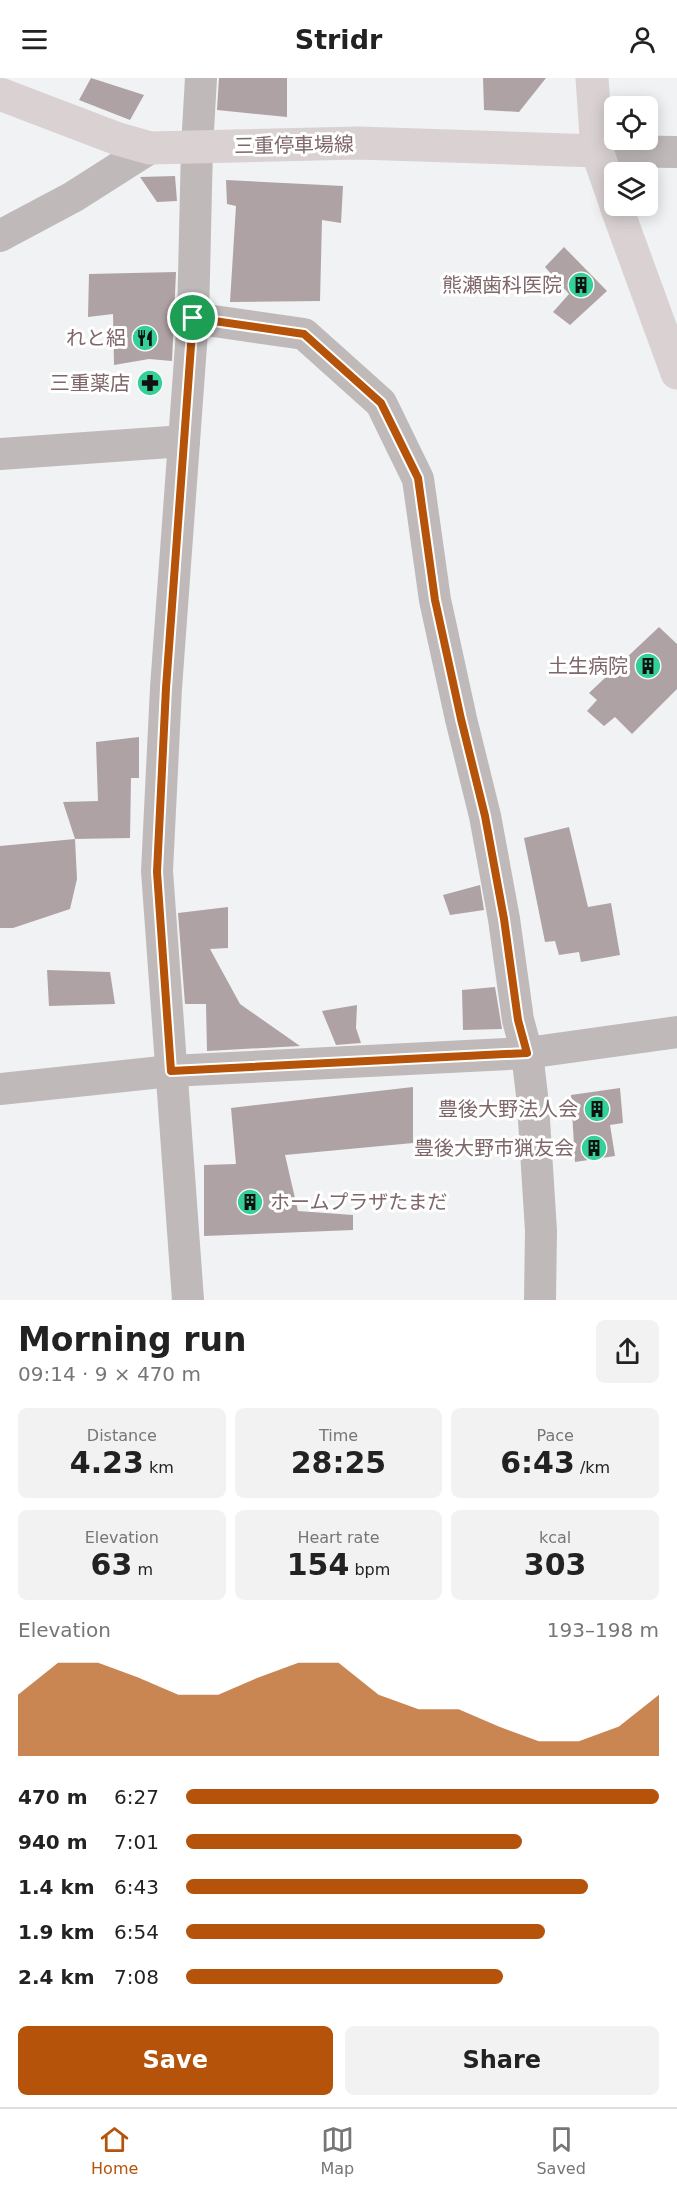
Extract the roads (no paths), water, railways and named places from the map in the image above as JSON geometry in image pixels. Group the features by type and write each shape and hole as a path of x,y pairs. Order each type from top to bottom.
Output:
{"main road":[{"path":"592,78 597,151 604,171"},
{"name":"三重停車場線","path":"0,94 118,139 150,148 358,143 597,151"},
{"path":"620,216 677,373"}],"street":[{"path":"188,1300 157,872 166,688 193,318 201,78"},
{"path":"0,236 73,197 150,148"},
{"path":"597,151 677,152"},
{"path":"193,318 304,334 381,403 418,478 435,600 485,816 504,919 518,1020 527,1053 533,1104 541,1231 540,1300"},
{"path":"0,454 184,441"},
{"path":"0,1089 171,1071 527,1053 677,1032"}],"place":[{"name":"熊瀬歯科医院","path":"581,285"},
{"name":"れと絽","path":"145,338"},
{"name":"三重薬店","path":"150,383"},
{"name":"土生病院","path":"648,666"},
{"name":"豊後大野法人会","path":"597,1109"},
{"name":"豊後大野市猟友会","path":"594,1148"},
{"name":"ホームプラザたまだ","path":"250,1202"}]}
